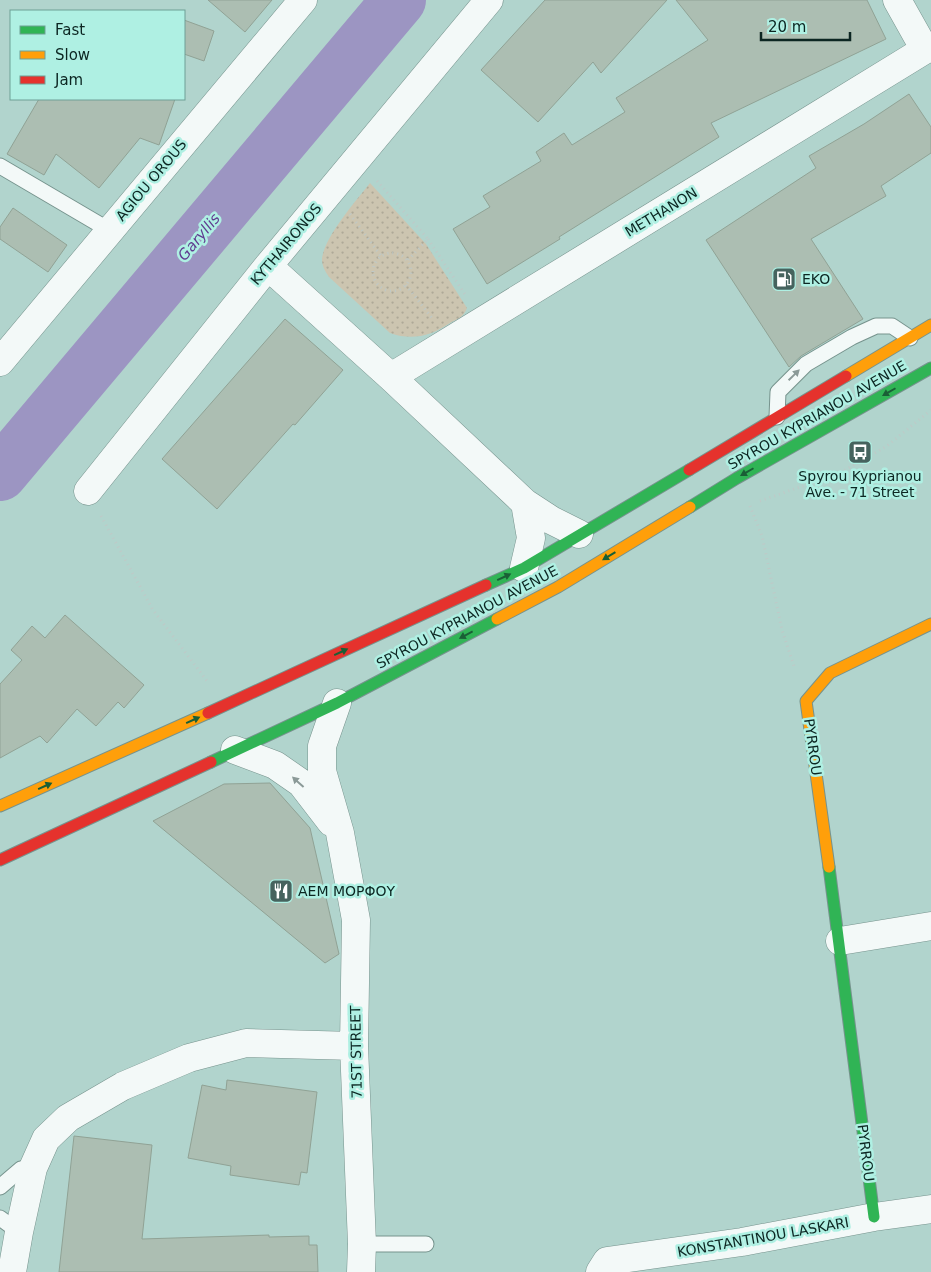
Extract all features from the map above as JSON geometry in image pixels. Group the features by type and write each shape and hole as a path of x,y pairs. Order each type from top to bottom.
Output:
{"main road":[{"name":"SPYROU KYPRIANOU AVENUE","path":"0,806 226,705 524,568 931,325"},
{"name":"SPYROU KYPRIANOU AVENUE","path":"0,860 337,703 558,587 737,478 931,368"},
{"name":"PYRROU","path":"874,1217 840,941 806,700 830,673 931,624"}],"street":[{"name":"AGIOU OROUS","path":"0,362 303,0"},
{"name":"KYTHAIRONOS","path":"88,491 268,266 489,0"},
{"path":"897,0 928,48"},
{"name":"METHANON","path":"391,377 928,48"},
{"path":"268,266 391,377 525,503 551,520 579,534"},
{"path":"524,568 531,538 525,503"},
{"name":"71ST STREET","path":"337,703 322,746 322,771 340,833 356,920 354,1046 362,1244 361,1272"},
{"name":"71ST STREET","path":"235,750 275,765 301,783 340,833"},
{"path":"840,941 931,926"},
{"path":"12,1272 9,1225 46,1139 68,1118 124,1086 189,1058 246,1043 354,1046"},
{"name":"KONSTANTINOU LASKARI","path":"600,1272 607,1261 742,1242 874,1217 931,1209"}],"lane":[{"path":"0,166 110,230"},
{"path":"777,417 778,392 800,370 852,337 876,326 892,326 910,338"},
{"path":"0,1188 22,1169 33,1168"},
{"path":"362,1244 426,1244"}],"path":[{"path":"357,158 428,239 483,321"},
{"path":"332,189 381,256"},
{"path":"407,261 428,239"},
{"path":"394,253 403,257 410,264 411,273 406,285 401,289 393,292 378,286 372,273 377,259 381,256 394,253"},
{"path":"406,285 451,340"},
{"path":"806,700 782,630 762,536 750,506 761,500 840,473 887,446 931,410"},
{"path":"88,491 153,610 226,705"}],"shaded area":[{"path":"370,183 426,244 467,308 460,317 436,331 414,337 390,333 329,277 324,268 322,259 328,240"}],"building":[{"path":"208,0 272,0 245,32"},
{"path":"545,0 667,0 601,73 593,62 538,122 481,70"},
{"path":"676,0 867,0 886,39 711,123 719,137 487,284 453,229 490,207 483,196 541,161 536,152 564,133 572,145 625,112 616,98 708,40"},
{"path":"185,20 214,31 204,61 185,54"},
{"path":"909,94 931,127 931,153 881,186 886,196 811,239 863,319 801,356 789,367 706,240 816,168 809,156 864,124"},
{"path":"38,100 175,100 159,145 140,138 99,188 56,154 44,175 7,154"},
{"path":"13,208 67,245 48,272 0,239 0,227"},
{"path":"285,319 343,370 217,509 162,459"},
{"path":"65,615 144,685 124,708 118,702 96,726 77,709 47,743 40,736 0,758 0,684 22,660 11,650 32,626 45,638"},
{"name":"ΑΕΜ ΜΟΡΦΟΥ","path":"270,783 310,828 339,954 325,963 153,821 224,784"},
{"path":"227,1080 317,1092 307,1173 301,1172 299,1185 230,1175 231,1166 188,1158 202,1085 226,1090"},
{"path":"74,1136 152,1145 142,1239 269,1235 269,1237 309,1236 309,1245 317,1245 318,1272 59,1272"}],"waterway":[{"name":"Garyllis","path":"0,474 399,0"}],"traffic: fast":[{"path":"690,507 737,478 931,368"},
{"path":"486,585 524,568 689,470"},
{"path":"211,762 337,703 497,619"},
{"path":"829,867 874,1217"}],"traffic: slow":[{"path":"846,376 931,325"},
{"path":"497,619 558,587 690,507"},
{"path":"829,867 806,701 830,673 931,624"},
{"path":"0,806 208,713"}],"traffic: jam":[{"path":"689,470 846,376"},
{"path":"208,713 486,585"},
{"path":"0,860 211,762"}],"place":[{"name":"EKO","path":"784,279"},
{"name":"Spyrou Kyprianou Ave. - 71 Street","path":"860,452"},
{"name":"ΑΕΜ ΜΟΡΦΟΥ","path":"281,891"}]}
